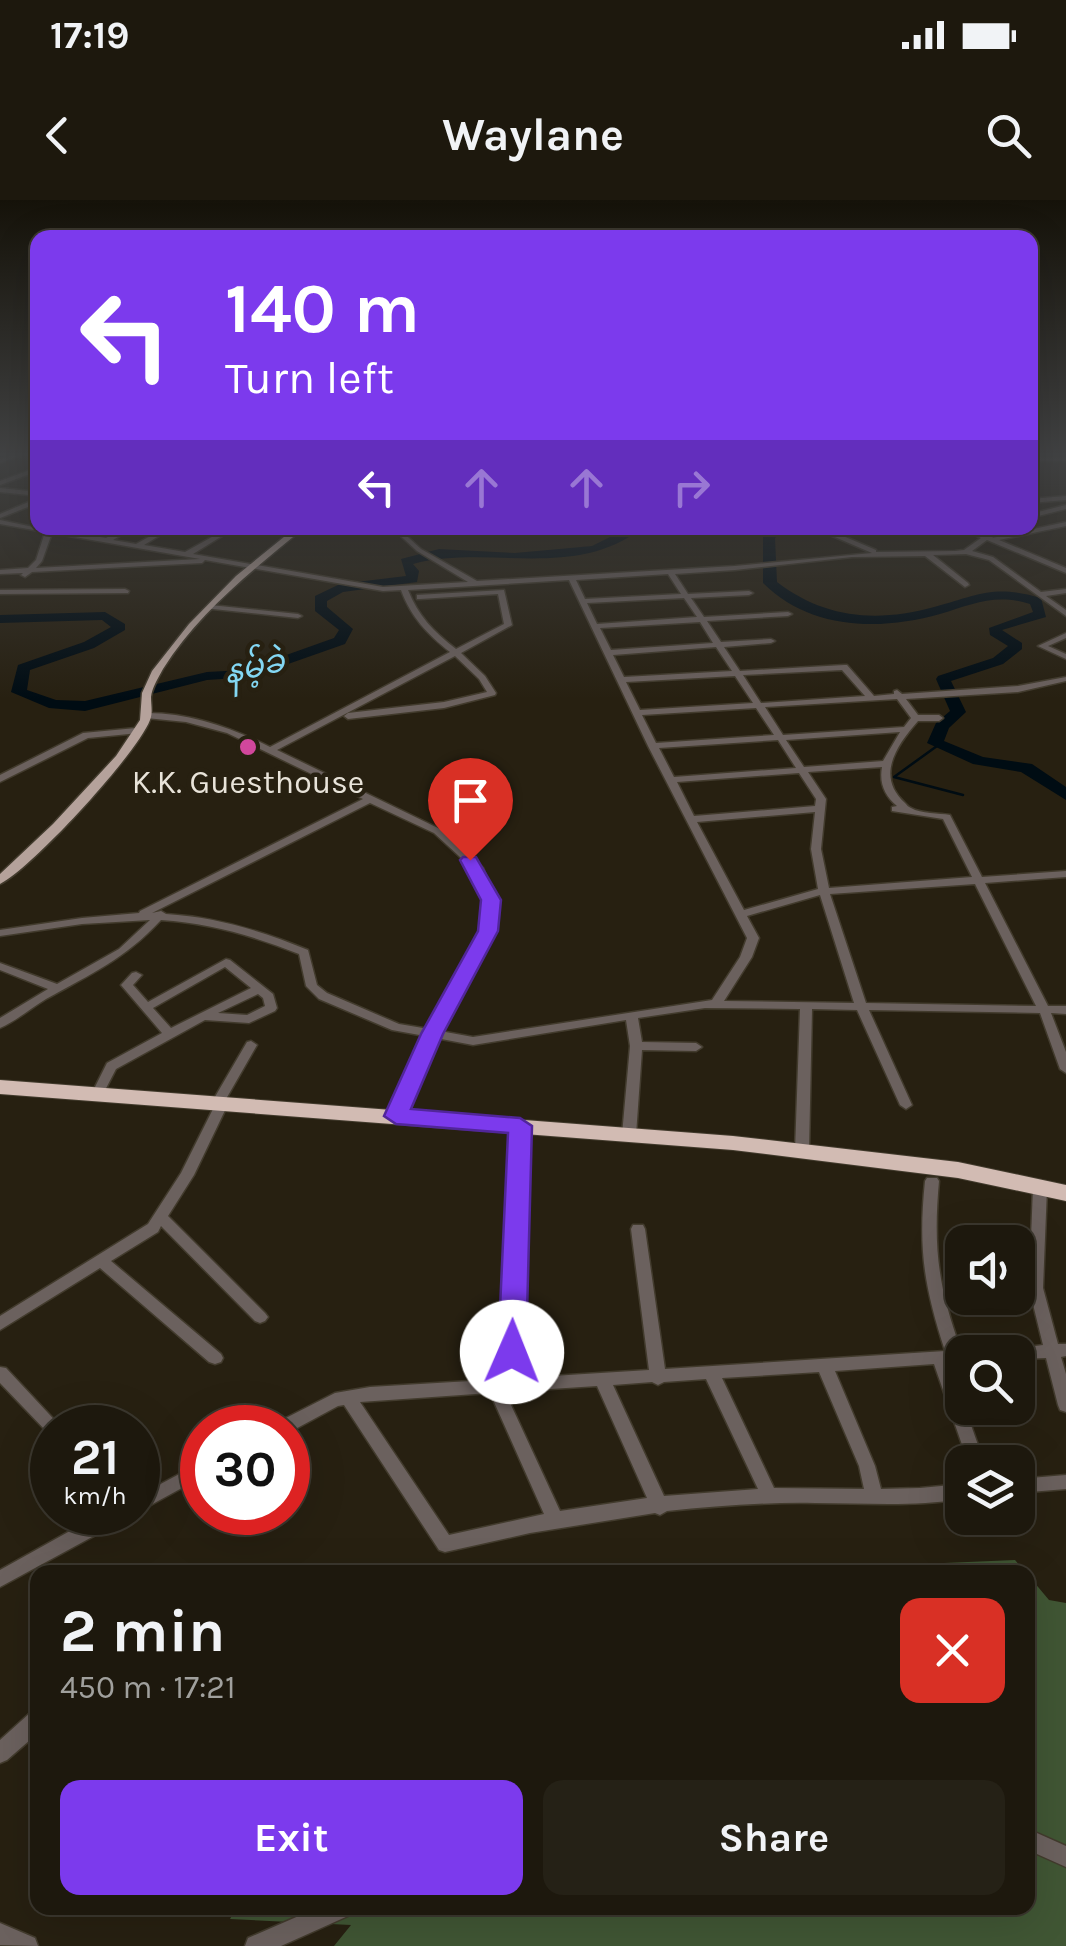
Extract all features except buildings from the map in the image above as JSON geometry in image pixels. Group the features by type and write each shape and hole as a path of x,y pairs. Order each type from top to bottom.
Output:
{"highway":[{"path":"0,1087 802,1151 958,1170 1066,1193"}],"main road":[{"path":"0,880 43,842 136,732 146,715 147,693 171,653 251,565 284,536"}],"street":[{"path":"0,603 5,592 38,562 46,536"},
{"path":"90,536 363,588 404,589 881,554 966,552 991,558 1066,614"},
{"path":"108,540 114,536"},
{"path":"139,545 154,536"},
{"path":"187,554 217,536"},
{"path":"404,536 419,550 476,584"},
{"path":"838,536 881,554"},
{"path":"979,536 1066,572"},
{"path":"966,552 990,536"},
{"path":"986,540 1001,536"},
{"path":"928,554 966,584"},
{"path":"0,572 220,560"},
{"path":"670,572 821,799 816,848 824,890 862,1008 906,1104"},
{"path":"572,579 652,746 754,938 746,958 715,1004"},
{"path":"340,716 444,705 492,694 458,654 413,618 404,589"},
{"path":"5,592 125,591"},
{"path":"1041,594 1066,591"},
{"path":"270,750 508,625 501,592 420,598"},
{"path":"582,601 750,593"},
{"path":"213,607 298,616"},
{"path":"595,626 788,614"},
{"path":"1066,635 1042,646 1066,658"},
{"path":"607,652 771,641"},
{"path":"620,680 844,667 870,696"},
{"path":"636,712 897,693 1018,689 1066,678"},
{"path":"897,693 916,718"},
{"path":"146,715 212,725 270,750 437,831 478,868 491,900 488,931 432,1034 396,1116"},
{"path":"940,718 916,718 907,728 884,764 885,782 901,809 947,817 1045,1012 1066,1069"},
{"path":"652,746 907,728"},
{"path":"0,779 86,736 136,732"},
{"path":"671,780 884,764"},
{"path":"142,914 370,799"},
{"path":"692,819 820,809"},
{"path":"741,914 824,890 978,876 1066,874"},
{"path":"0,933 142,914 222,923 290,946 308,959 316,992 396,1027 472,1042 715,1004 1066,1010"},
{"path":"0,1024 55,987 113,962 161,914"},
{"path":"145,1008 226,962 253,982 256,990 270,997 270,1008 260,1014 238,1020 204,1016"},
{"path":"0,966 55,987"},
{"path":"136,975 127,985 170,1035"},
{"path":"98,1092 111,1066 256,990"},
{"path":"802,1151 806,1007"},
{"path":"629,1135 636,1046 632,1017"},
{"path":"0,1324 142,1236 162,1218 251,1045"},
{"path":"636,1046 696,1048"},
{"path":"520,1126 503,1386 554,1517"},
{"path":"932,1181 926,1231 930,1282 946,1335"},
{"path":"1040,1188 1036,1288 1058,1350 1066,1405"},
{"path":"162,1218 260,1318"},
{"path":"638,1229 658,1378"},
{"path":"100,1260 215,1358"},
{"path":"310,1415 348,1398 945,1356"},
{"path":"824,1364 867,1466 875,1498"},
{"path":"0,1372 32,1405"},
{"path":"712,1374 770,1497"},
{"path":"604,1381 660,1507"},
{"path":"348,1398 445,1544 554,1517 770,1497 919,1499 945,1495"},
{"path":"1035,1485 1066,1482"},
{"path":"0,1578 79,1535"},
{"path":"0,1753 30,1726"},
{"path":"1035,1843 1066,1857"},
{"path":"256,1946 325,1915"},
{"path":"0,1934 27,1946"}],"green space":[{"path":"1015,1560 1019,1565 896,1565"},
{"path":"1035,1583 1049,1600 1066,1603 1066,1946 334,1946 351,1925 230,1919 232,1915 1035,1915"}],"waterway":[{"name":"နမ့်ခဲ","path":"0,619 105,616 120,627 89,645 23,668 19,692 54,705 85,706 207,676 246,674 340,641 346,629 320,608 320,599 340,588 412,579 413,571 405,562 439,553 515,557 595,549 619,536"},
{"name":"နမ့်ခဲ","path":"770,536 770,562"},
{"path":"771,566 770,583 788,597 807,608 846,619 908,617 992,593 1036,601 1041,614 996,628 995,632 1017,646 998,661 943,679 958,712 942,726 935,743 979,761 1026,768 1066,795"},
{"path":"937,746 894,777 963,795"}],"place":[{"name":"K.K. Guesthouse","path":"248,747"}],"route":[{"path":"470,860 478,868 491,900 488,931 432,1034 396,1116 520,1126 512,1352"}]}
